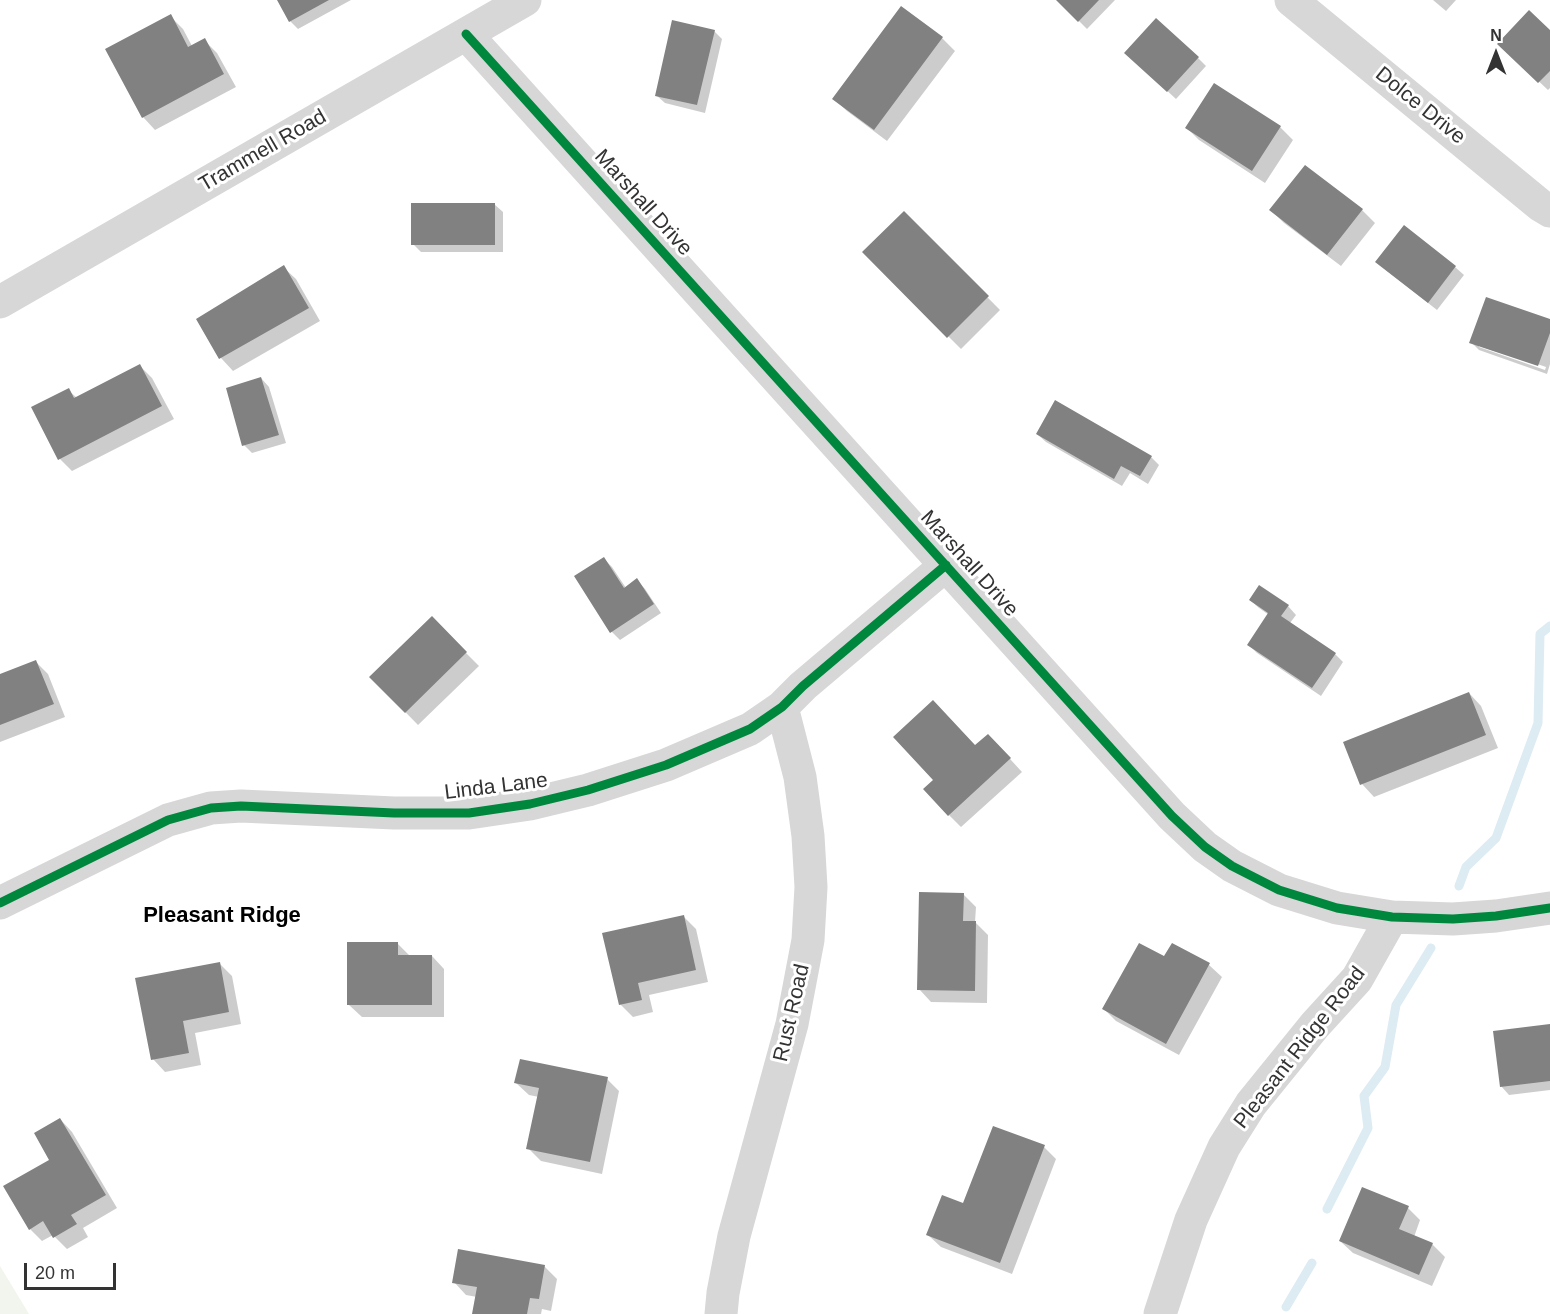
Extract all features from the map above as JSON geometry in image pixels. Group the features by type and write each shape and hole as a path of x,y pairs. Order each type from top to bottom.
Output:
{"street":[{"name":"Trammell Road","path":"0,302 476,19 525,0"},
{"name":"Dolce Drive","path":"1291,0 1550,211"},
{"name":"Marshall Drive","path":"476,19 946,565 1172,816 1205,847 1232,866 1280,890 1337,908 1392,917 1453,919 1496,916 1550,908"},
{"name":"Linda Lane","path":"0,903 168,820 211,808 241,806 394,813 469,813 530,804 588,790 666,765 750,729 782,707 803,686 946,565"},
{"name":"Rust Road","path":"721,1314 734,1236 792,1024 808,940 812,887 808,836 800,777 782,707"},
{"name":"Pleasant Ridge Road","path":"1160,1314 1191,1220 1224,1148 1251,1104 1315,1025 1357,979 1392,917"}],"shaded area":[{"path":"0,1266 29,1314 0,1314"}],"building":[{"path":"277,0 329,0 289,22"},
{"path":"1056,0 1099,0 1078,22"},
{"path":"901,6 943,37 874,130 832,99"},
{"path":"1529,10 1550,30 1550,71 1538,83 1497,44"},
{"path":"171,14 188,47 205,38 224,74 142,118 105,49"},
{"path":"1156,18 1199,57 1167,92 1124,53"},
{"path":"672,20 715,30 697,105 655,96"},
{"path":"1214,83 1281,126 1252,171 1185,128"},
{"path":"1305,165 1363,209 1327,255 1269,210"},
{"path":"411,203 495,203 495,245 411,245"},
{"path":"904,211 989,296 947,338 862,252"},
{"path":"1404,225 1456,266 1428,303 1375,262"},
{"path":"284,265 309,308 219,359 196,319"},
{"path":"1486,297 1550,319 1550,333 1538,366 1469,343"},
{"path":"140,364 162,406 58,460 31,407 69,388 74,398"},
{"path":"261,377 279,435 242,446 226,388"},
{"path":"1055,400 1152,456 1140,476 1121,466 1114,479 1036,434"},
{"path":"604,557 624,588 637,578 654,604 610,633 574,576"},
{"path":"1259,585 1289,605 1281,616 1336,653 1312,688 1247,645 1268,613 1249,600"},
{"path":"432,616 467,652 405,713 369,677"},
{"path":"36,660 54,704 0,725 0,674"},
{"path":"1469,692 1486,735 1360,785 1343,742"},
{"path":"933,700 975,745 988,734 1011,758 948,816 923,789 933,780 893,737"},
{"path":"919,892 964,893 963,921 976,921 975,991 917,990"},
{"path":"684,915 696,970 638,983 642,1000 619,1005 602,933"},
{"path":"347,942 398,942 398,955 432,955 432,1005 347,1005"},
{"path":"1139,943 1164,956 1172,943 1210,963 1166,1044 1102,1009"},
{"path":"220,962 229,1012 183,1021 189,1053 151,1060 135,978"},
{"path":"1550,1024 1550,1081 1500,1087 1493,1031"},
{"path":"520,1059 608,1077 590,1162 526,1149 539,1088 514,1083"},
{"path":"60,1118 106,1195 71,1215 77,1224 53,1238 43,1221 29,1230 3,1186 49,1160 34,1133"},
{"path":"993,1126 1045,1145 1000,1263 926,1235 942,1195 963,1203"},
{"path":"1362,1187 1409,1206 1399,1229 1433,1243 1419,1275 1339,1241"},
{"path":"458,1249 545,1265 539,1299 530,1298 527,1314 472,1314 477,1287 452,1283"}],"waterway":[{"path":"1459,886 1466,867 1496,838 1538,723 1540,634 1550,626"},
{"path":"1327,1209 1368,1128 1364,1096 1385,1067 1396,1005 1431,948"},
{"path":"1286,1307 1312,1263"}],"cycle path":[{"path":"466,34 1172,816 1205,847 1232,866 1279,890 1337,908 1392,917 1453,919 1496,916 1550,908"},
{"path":"0,903 168,820 211,808 241,806 394,813 469,813 530,804 588,790 666,765 750,729 782,707 803,686 946,565"}],"district":[{"name":"Pleasant Ridge","path":"222,916"}]}
